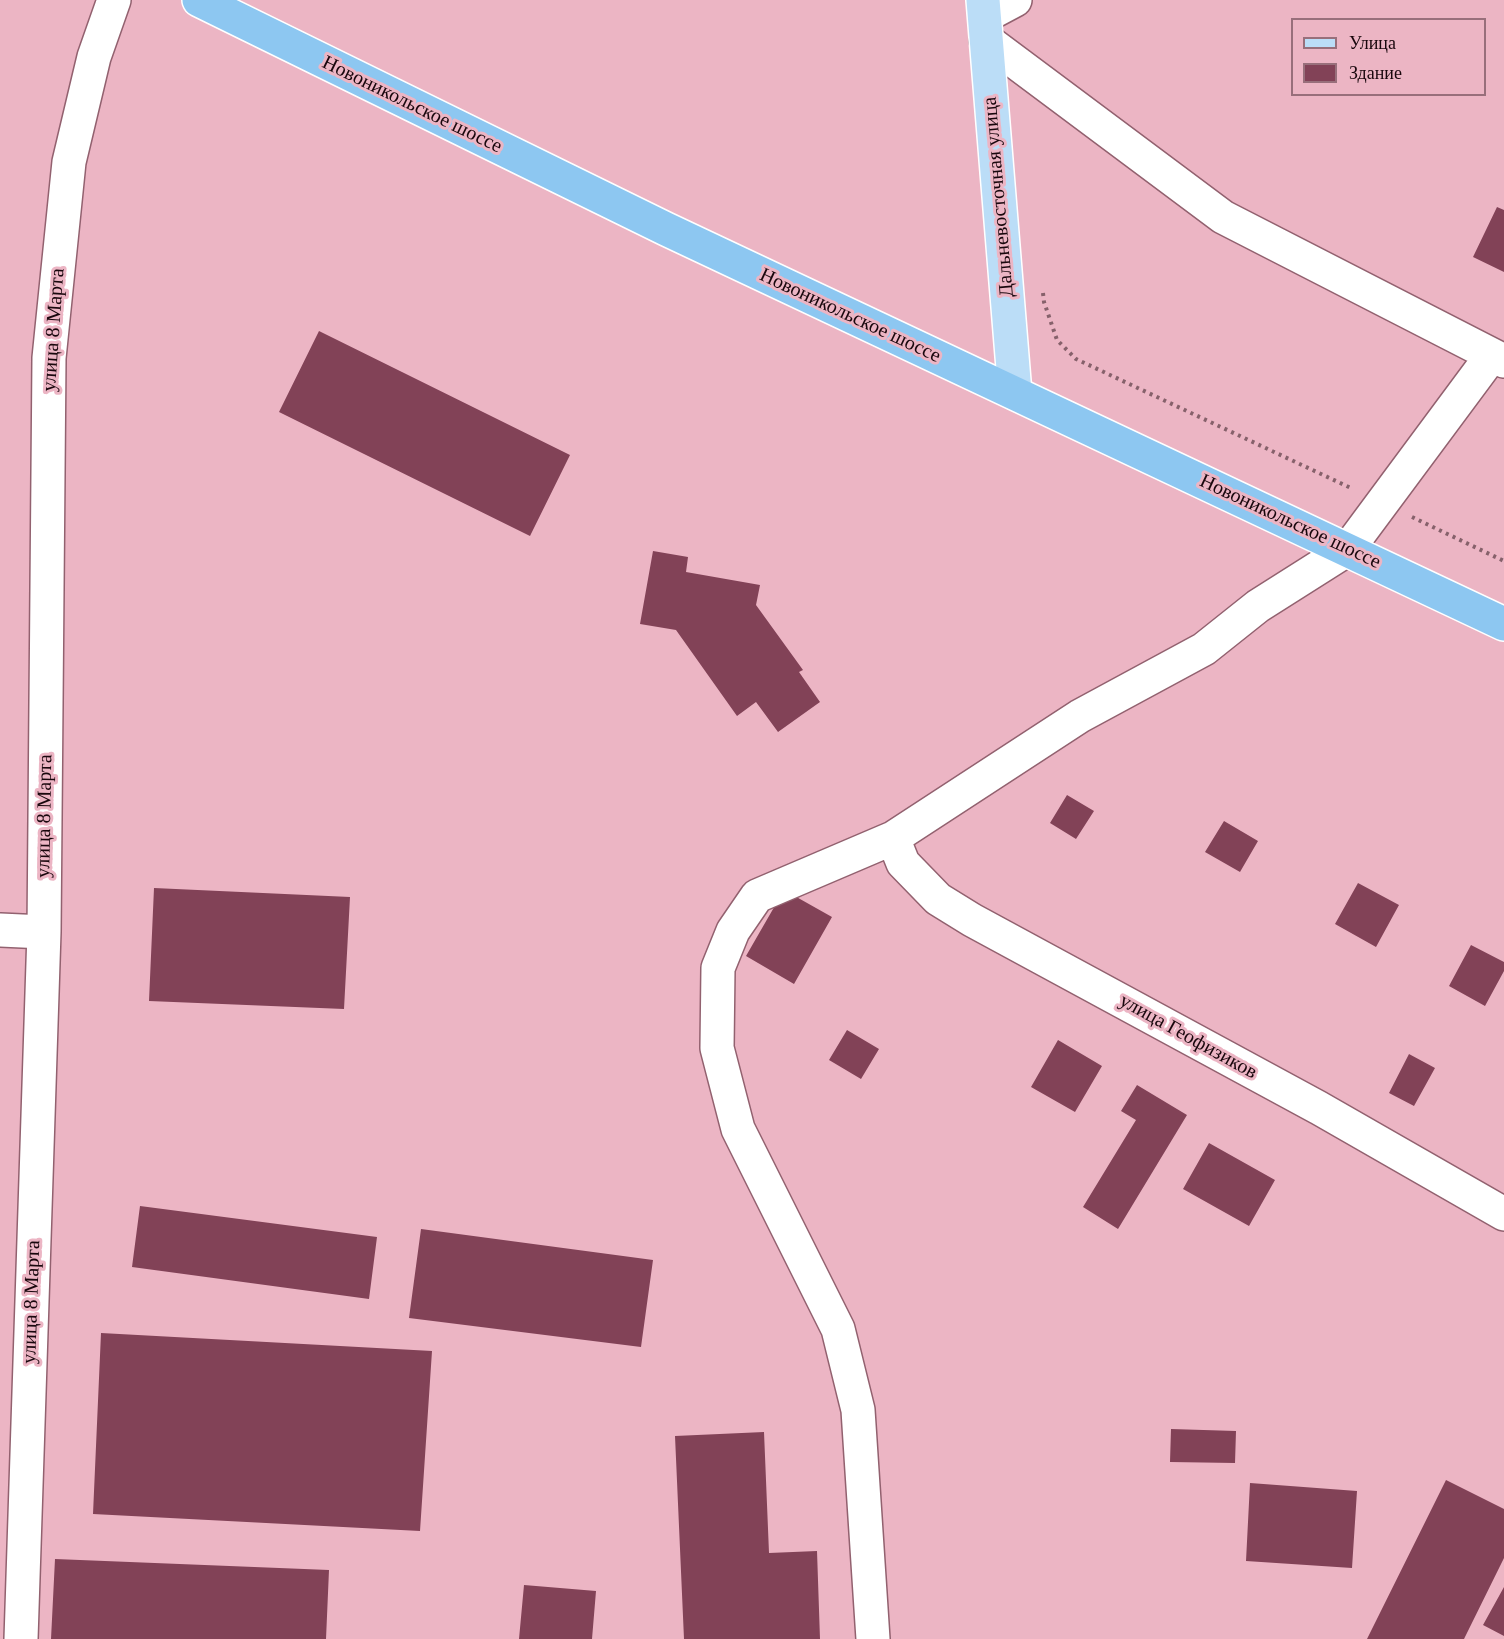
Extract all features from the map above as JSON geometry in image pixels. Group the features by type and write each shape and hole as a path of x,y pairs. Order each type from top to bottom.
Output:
{"highway":[{"name":"Новоникольское шоссе","path":"199,0 666,229 1504,624"}],"main road":[{"name":"Дальневосточная улица","path":"985,18 1014,393"}],"street":[{"name":"улица 8 Марта","path":"21,1639 44,932 49,358 69,162 94,57 114,0"},
{"path":"873,1639 858,1410 838,1329 738,1129 717,1048 718,968 734,931 757,896 893,838 1080,716 1204,649 1258,606 1348,549 1498,358 1223,217 985,18 1015,0"},
{"name":"улица Геофизиков","path":"893,838 903,863 938,899 972,920 1319,1108 1504,1214"},
{"path":"0,930 44,932"}],"path":[{"path":"1042,290 1058,340 1076,359 1504,561"}],"building":[{"path":"1497,207 1504,210 1504,272 1473,257"},
{"path":"319,331 570,455 530,536 279,412"},
{"path":"653,551 688,557 686,572 760,585 756,605 803,670 799,672 820,702 778,732 756,702 737,716 676,630 640,624"},
{"path":"1067,795 1094,811 1076,839 1050,823"},
{"path":"1224,821 1258,841 1240,872 1205,852"},
{"path":"1358,883 1399,905 1376,947 1335,924"},
{"path":"154,888 350,897 344,1009 149,1001"},
{"path":"784,890 832,917 794,984 746,956"},
{"path":"1471,945 1504,962 1504,971 1485,1006 1449,986"},
{"path":"847,1030 879,1049 861,1079 829,1060"},
{"path":"1058,1040 1102,1066 1075,1112 1031,1087"},
{"path":"1409,1054 1435,1068 1414,1106 1389,1093"},
{"path":"1137,1085 1187,1115 1118,1229 1083,1207 1136,1120 1121,1111"},
{"path":"1209,1143 1275,1180 1249,1226 1183,1189"},
{"path":"140,1206 377,1237 369,1299 132,1267"},
{"path":"421,1229 653,1260 641,1347 409,1318"},
{"path":"101,1333 432,1351 420,1531 93,1514"},
{"path":"1171,1429 1236,1431 1235,1463 1170,1462"},
{"path":"764,1432 769,1553 817,1551 820,1639 684,1639 675,1436"},
{"path":"1446,1480 1504,1509 1504,1558 1464,1639 1367,1639"},
{"path":"1250,1483 1357,1491 1352,1568 1246,1561"},
{"path":"55,1559 329,1570 326,1639 51,1639"},
{"path":"524,1585 596,1591 592,1639 519,1639"},
{"path":"1504,1587 1504,1636 1483,1625"}]}
